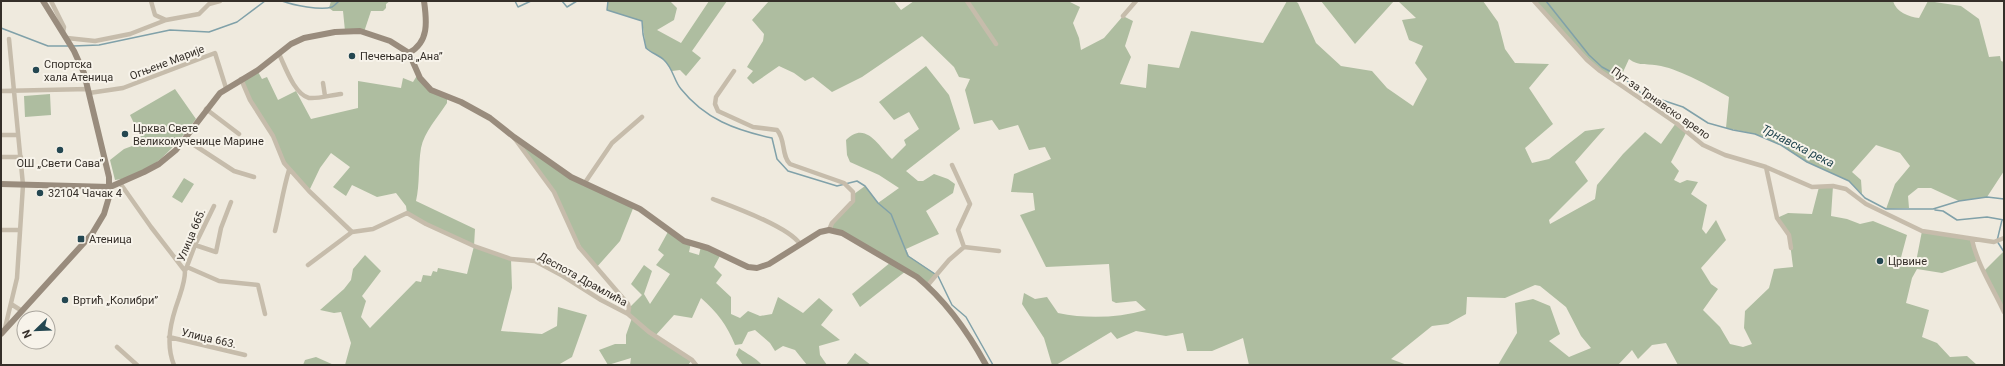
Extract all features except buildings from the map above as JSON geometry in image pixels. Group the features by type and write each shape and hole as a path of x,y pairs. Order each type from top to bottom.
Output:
{"street":[{"path":"23,310 96,229 106,209 110,187 89,91 74,51 43,1"},
{"path":"51,1 64,27 66,37"},
{"path":"151,1 155,15 166,20"},
{"path":"66,37 95,41 130,34 166,20 199,14 208,4 220,1"},
{"path":"409,53 420,45 424,39 424,1"},
{"path":"967,1 996,44"},
{"path":"1123,16 1136,1"},
{"name":"Пут за Трнавско врело","path":"1534,1 1587,60 1600,71 1676,123 1703,145 1725,155 1766,168 1812,187 1833,186 1846,189 1866,204 1922,231 1972,240 1994,242 2004,238"},
{"path":"1,184 110,187 120,183 151,169 176,150 213,99 226,88 258,70 304,38 345,31 360,31 379,36 409,53 420,78 431,90 461,102 490,118 514,137 584,184 640,209 684,240 708,248 748,267 757,268 765,266 820,232 829,230 842,233 917,277 927,286 963,325 986,365"},
{"path":"3,332 17,278 23,185 9,38"},
{"name":"Огњене Марије","path":"89,91 123,88 215,53 226,88"},
{"path":"279,54 296,88 308,97 341,94"},
{"path":"734,71 716,97 715,104 718,111 753,127 777,130 781,137 786,160 790,164 844,182 853,192 853,201 832,223 829,230"},
{"path":"241,79 250,100 274,136 280,155 289,170 352,232"},
{"path":"323,83 325,96"},
{"path":"1,91 89,91"},
{"path":"206,109 239,134"},
{"path":"584,184 612,143 642,117"},
{"path":"1,136 18,136"},
{"path":"514,137 554,192 579,247 628,304 628,314 649,332 692,360 696,365"},
{"path":"185,139 234,171 254,176"},
{"path":"1,157 20,157"},
{"path":"952,165 968,196 970,204 958,230 964,247"},
{"path":"1766,168 1777,218 1789,235 1791,248"},
{"path":"275,231 282,204 282,191 289,170"},
{"path":"120,183 151,227 186,269 219,281 258,285 265,314"},
{"path":"713,199 751,213 793,237 800,244"},
{"path":"195,245 216,252 221,228 231,202"},
{"name":"Улица 665.","path":"174,365 169,352 169,337 178,299 184,286 186,269 195,245 214,206"},
{"name":"Деспота Драмлића","path":"308,265 352,232 373,229 407,213 426,224 474,246 511,259 535,261 564,276 601,300 628,314"},
{"path":"1,230 20,230"},
{"path":"1972,240 1977,261 1987,276 2004,312"},
{"path":"927,286 949,260 964,247 999,251"},
{"path":"11,304 20,310"},
{"path":"3,332 16,318"},
{"name":"Улица 663.","path":"169,337 245,355"},
{"path":"117,347 136,365"}],"green space":[{"path":"331,1 390,1 386,4 386,8 383,11 371,11 364,32 345,31 343,11 333,11 329,8"},
{"path":"608,1 670,1 677,8 674,20 657,30 681,43 709,1 727,1 692,51 701,58 686,76 680,70 672,71 664,60 646,48 642,21 607,10"},
{"path":"769,1 894,1 901,10 914,1 1068,1 1080,7 1073,23 1079,38 1081,50 1104,38 1123,16 1133,21 1125,46 1131,57 1120,84 1146,88 1148,64 1179,68 1191,31 1263,43 1287,1 1295,1 1298,3 1316,43 1341,66 1372,71 1387,88 1413,106 1427,79 1415,63 1423,46 1409,40 1402,20 1416,18 1398,1 1483,1 1498,22 1505,49 1515,63 1549,64 1529,88 1553,124 1525,148 1532,163 1549,159 1585,131 1605,128 1575,162 1588,181 1549,220 1550,224 1595,199 1597,185 1623,154 1645,132 1661,144 1676,123 1687,131 1671,162 1679,171 1674,180 1680,183 1687,180 1698,182 1691,194 1707,205 1702,229 1706,234 1716,220 1726,240 1701,268 1711,284 1718,289 1703,310 1720,327 1730,344 1743,347 1752,344 1744,328 1745,311 1769,288 1774,269 1793,267 1789,235 1777,218 1788,213 1812,214 1819,187 1833,186 1831,216 1847,219 1860,224 1873,221 1907,235 1899,265 1915,267 1922,231 1972,240 1977,261 1942,273 1917,269 1912,278 1906,303 1929,310 1922,337 1937,343 1950,357 1967,356 1977,365 1678,365 1666,343 1652,345 1638,359 1632,350 1618,365 1498,365 1517,333 1515,303 1533,299 1550,306 1560,334 1549,341 1569,357 1591,348 1581,336 1566,307 1540,286 1535,285 1505,298 1467,297 1466,314 1448,324 1432,326 1391,359 1407,365 1249,365 1243,338 1212,351 1187,351 1183,333 1166,336 1136,331 1117,339 1111,332 1056,365 1052,365 1044,338 1022,304 1024,293 1035,299 1047,297 1058,313 1069,315 1102,317 1124,315 1146,310 1136,301 1116,303 1112,301 1109,264 1046,267 1020,215 1035,210 1033,193 1011,192 1014,174 1051,159 1045,147 1029,150 1018,125 999,130 992,120 974,124 965,90 970,79 959,77 954,67 922,36 862,77 832,92 813,77 805,81 794,73 779,66 753,84 747,78 753,71 747,67 763,41 764,34 752,20"},
{"path":"1321,1 1394,1 1355,44"},
{"path":"1534,1 1893,1 1897,8 1903,13 1919,18 1928,1 1961,6 1979,19 1989,57 2000,56 2001,61 2004,62 2004,171 1987,197 1959,201 1931,188 1918,188 1908,196 1909,208 1886,209 1895,184 1910,166 1900,153 1876,145 1852,172 1861,180 1862,194 1849,181 1807,162 1781,145 1755,134 1726,128 1729,97 1687,75 1669,68 1657,65 1640,64 1629,59 1618,83 1600,71"},
{"path":"926,66 949,95 960,129 906,171 918,181 923,181 934,174 948,179 955,184 953,193 926,211 939,234 906,249 909,256 937,275 927,286 906,271 860,307 852,294 891,262 830,226 853,201 854,194 865,186 878,203 899,188 879,175 850,162 847,155 846,140 853,135 860,133 866,134 877,142 892,159 906,145 904,140 919,129 909,112 894,120 879,102"},
{"path":"257,70 262,79 267,77 278,100 296,91 311,119 358,108 358,81 401,88 403,78 413,82 418,74 423,82 447,98 447,103 428,130 421,148 416,201 475,229 474,246 407,213 406,206 396,193 377,197 352,185 346,196 333,187 350,167 331,153 320,168 309,191 289,170 273,136 250,100 241,79"},
{"path":"175,89 196,119 162,158 140,173 115,180 110,160 124,149 143,142 130,115"},
{"path":"50,94 51,115 25,117 24,96"},
{"path":"516,141 584,184 634,206 620,241 596,268 585,255 554,192"},
{"path":"184,178 194,184 182,203 172,197"},
{"path":"669,230 691,243 689,252 699,255 701,246 721,254 714,267 722,275 716,283 731,297 731,314 740,318 748,311 760,316 772,314 778,297 803,313 819,298 833,310 821,325 840,340 819,346 820,355 827,365 807,365 795,350 783,346 775,351 770,343 755,330 748,332 742,344 735,345 729,331 721,319 701,298 692,318 674,315 655,336 692,360 688,365 630,365 631,358 608,365 599,350 615,344 626,344 626,335 632,318 628,314 629,308 642,295 631,284 644,265 652,271 644,294 650,304 670,274 656,265 664,255 658,250"},
{"path":"474,246 511,259 512,288 501,331 542,334 557,326 558,307 587,315 572,357 558,365 345,365 351,343 341,312 334,313 320,310 344,289 351,280 353,269 365,255 381,271 362,296 366,301 361,317 370,328 416,281 421,282 423,275 431,276 433,271 437,272 438,268 467,274"},
{"path":"2004,251 2004,312 1984,271"},
{"path":"739,348 762,365 743,365 736,355"},
{"path":"855,353 871,365 846,365"},
{"path":"316,357 334,365 303,365 305,360"}],"waterway":[{"path":"73,46 99,45 170,30 209,32 237,22 265,1"},
{"path":"282,1 314,8 332,7 339,1"},
{"path":"509,1 515,1 518,7 531,1"},
{"path":"562,1 567,7 577,1"},
{"path":"608,1 607,10 642,21 646,48 667,63 679,86 700,108 711,116 733,127 772,138 777,159 788,171 837,186 857,181 865,186 878,203 891,214 908,256 935,274"},
{"name":"Трнавска река","path":"1546,1 1589,55 1602,67 1626,80 1641,93 1683,107 1708,123 1755,134 1781,145 1807,162 1849,181 1865,198 1886,209 1933,209 1959,201 1987,197 2004,199"},
{"path":"1,28 48,46 70,46"},
{"path":"1935,210 1943,211 1957,220 1987,217 2004,220"},
{"path":"2002,220 1997,241 2004,252"},
{"path":"938,276 952,305 966,317 993,365"}],"place":[{"name":"Печењара „Ана”","path":"352,56"},
{"name":"Спортска хала Атеница","path":"36,70"},
{"name":"Црква Свете Великомученице Марине","path":"125,134"},
{"name":"ОШ „Свети Сава”","path":"60,150"},
{"name":"32104 Чачак 4","path":"40,193"},
{"name":"Атеница","path":"81,239"},
{"name":"Црвине","path":"1880,261"},
{"name":"Вртић „Колибри”","path":"65,300"}]}
